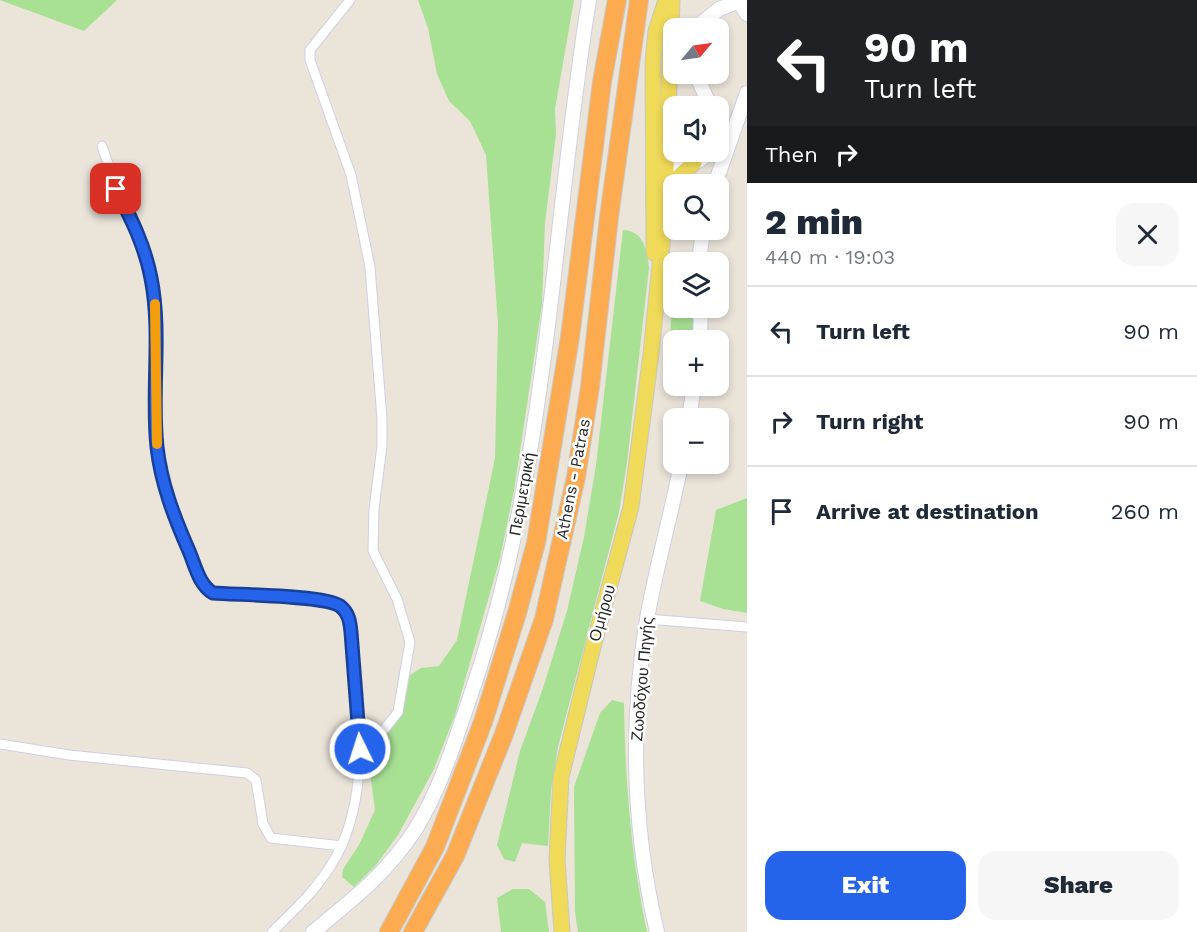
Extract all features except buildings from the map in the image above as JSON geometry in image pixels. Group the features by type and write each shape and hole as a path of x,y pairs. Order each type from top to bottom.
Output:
{"highway":[{"name":"Athens - Patras","path":"389,932 435,847 483,722 536,543 570,338 602,82 617,0"},
{"name":"Athens - Patras","path":"413,932 455,856 504,734 544,619 576,477 590,387 610,206 639,0"}],"main road":[{"name":"Ομήρου","path":"663,184 654,44 666,0"},
{"name":"Ομήρου","path":"668,96 672,0"},
{"name":"Ομήρου","path":"657,294 652,223 663,142"},
{"path":"680,174 691,162"},
{"name":"Ομήρου","path":"562,932 557,859 561,777 592,647 631,507 657,294 663,224"}],"street":[{"path":"350,0 310,50 310,60 351,175 370,267 382,419 382,446 374,509 373,551 397,599 410,642 398,711 383,731 360,749"},
{"name":"Περιμετρική","path":"313,932 375,880 414,831 436,791 488,642 516,529 527,468 553,292 570,112 588,0"},
{"path":"704,18 712,0"},
{"path":"709,18 719,9 739,4"},
{"path":"719,174 747,93"},
{"path":"102,147 116,189 144,250 151,277 155,304 156,438 159,463 173,514 202,585 213,593 311,600 340,606 349,617 360,749 357,797 342,846 320,880 272,932"},
{"path":"669,162 680,167 688,162"},
{"name":"Ζωοδόχου Πηγής","path":"657,932 645,871 636,758 636,716 647,619 679,474"},
{"path":"647,619 747,627"},
{"path":"0,744 69,755 247,773 256,780 263,824 271,838 342,846"}],"green space":[{"path":"0,0 117,0 84,31"},
{"path":"418,0 574,0 555,109 556,134 545,223 542,305 514,491 500,558 455,715 434,769 398,835 376,865 354,887 342,877 343,869 359,845 375,810 371,780 380,744 396,722 410,675 421,668 439,666 457,640 495,458 498,324 486,155 470,121 449,101 437,74 428,28"},
{"path":"623,230 630,231 640,238 645,248 649,268 627,463 619,512 558,747 551,791 548,846 522,843 515,862 504,859 497,845 520,751 567,611 584,537 596,465"},
{"path":"671,318 695,318 694,330 671,330"},
{"path":"747,498 747,613 723,609 700,601 716,510"},
{"path":"612,700 624,703 630,818 647,932 578,932 575,912 574,787 600,713"},
{"path":"513,889 529,889 545,902 549,932 501,932 497,898"}],"slow traffic":[{"path":"155,304 157,444"}],"route":[{"path":"116,189 134,224 151,277 155,304 156,430 159,463 173,514 202,585 213,593 311,600 340,606 349,617 360,749"}]}
